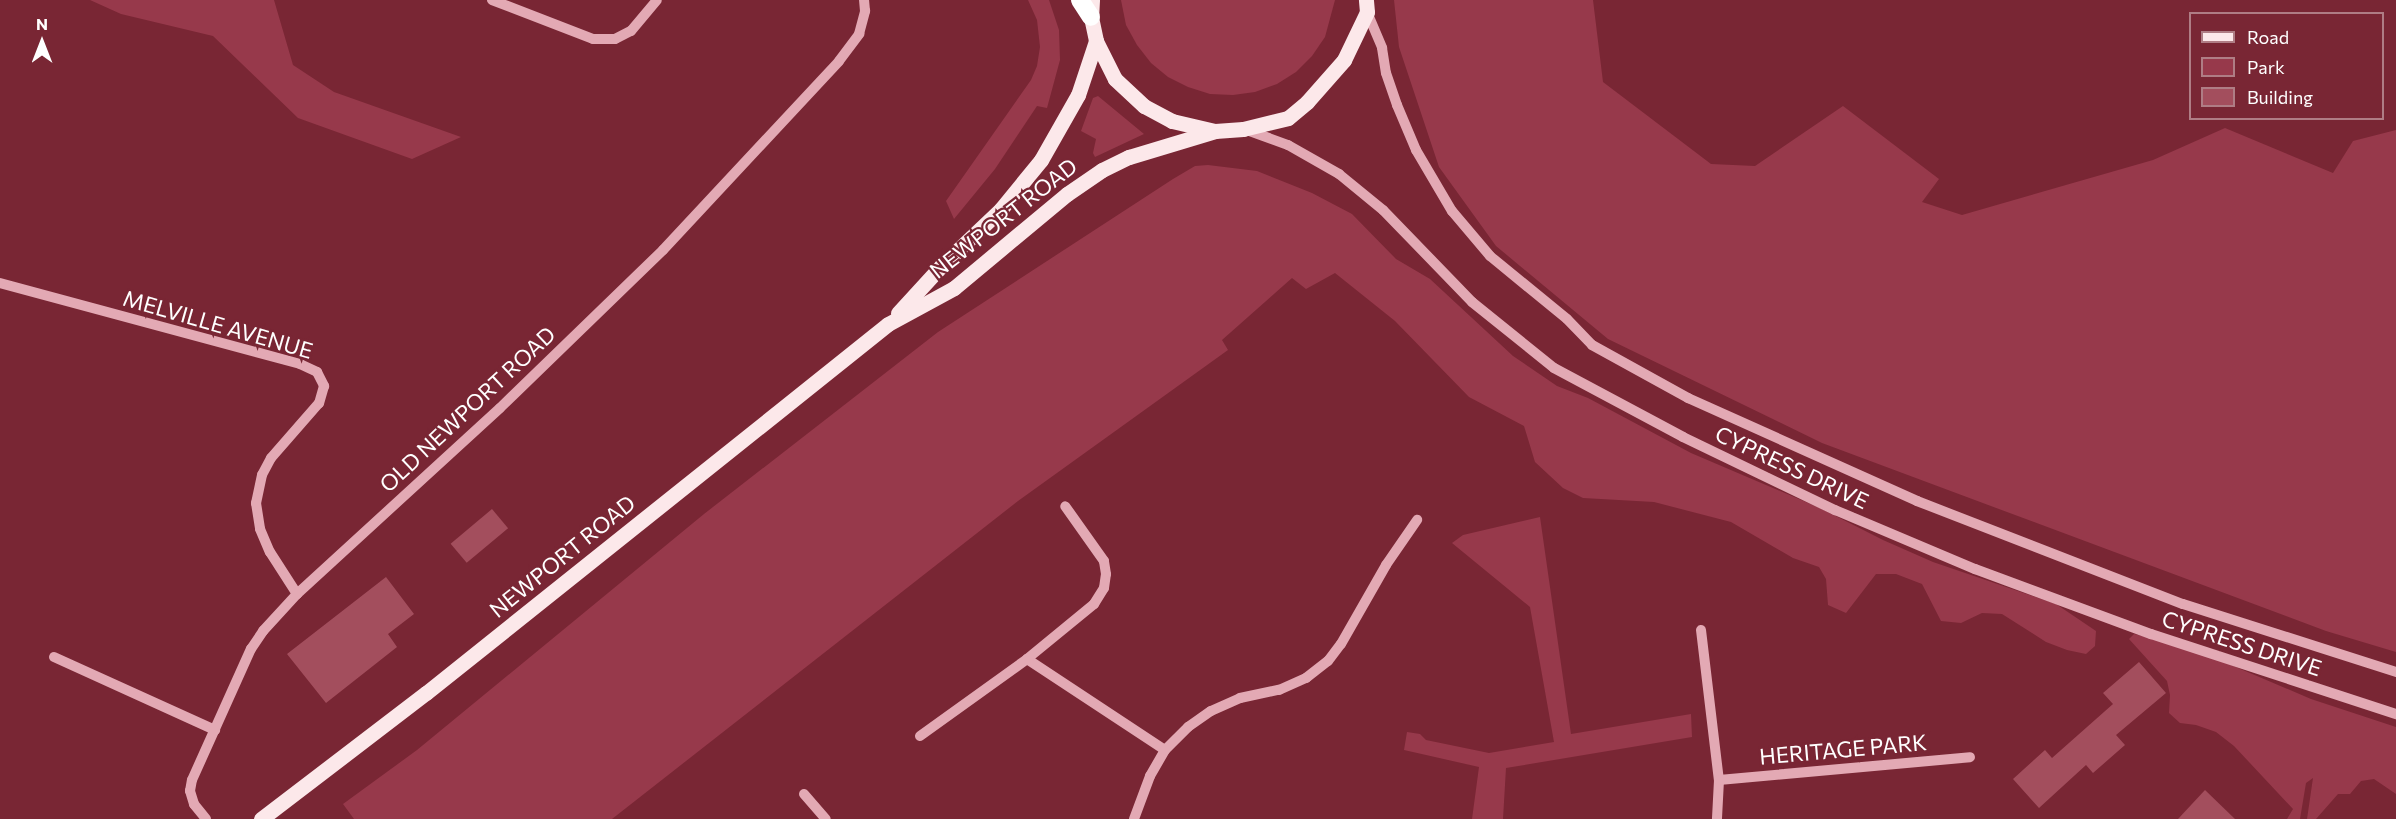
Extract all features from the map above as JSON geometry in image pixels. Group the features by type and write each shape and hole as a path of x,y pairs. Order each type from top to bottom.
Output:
{"highway":[{"path":"1080,0 1091,9"}],"main road":[{"path":"1091,9 1096,41 1114,78 1144,106 1172,121 1215,131 1243,129 1288,118 1308,102 1344,60 1367,6"},
{"name":"NEWPORT ROAD","path":"261,819 426,693 888,324 941,266 1001,209 1041,160 1078,95 1096,41"},
{"name":"NEWPORT ROAD","path":"888,324 954,288 1067,194 1102,170 1129,157 1215,131"}],"street":[{"path":"492,0 593,39 615,39 631,31 657,0"},
{"name":"OLD NEWPORT ROAD","path":"206,819 194,804 190,791 192,780 251,649 263,631 297,594 594,319 727,183 838,61 859,34 865,11 864,0"},
{"name":"CYPRESS DRIVE","path":"1367,6 1382,48 1386,73 1397,105 1416,150 1452,211 1490,256 1567,319 1592,345 1688,398 1917,501 2183,604 2396,672"},
{"name":"CYPRESS DRIVE","path":"1243,129 1288,145 1339,174 1383,210 1472,302 1554,368 1683,437 1835,510 1975,569 2151,634 2396,714"},
{"name":"MELVILLE AVENUE","path":"0,283 300,364 317,372 324,386 319,403 271,458 262,475 256,503 260,529 270,552 297,594"},
{"path":"920,736 1027,659 1094,604 1104,588 1106,574 1104,561 1065,506"},
{"path":"1134,819 1150,776 1165,750 1188,727 1211,711 1240,698 1279,690 1306,678 1328,661 1341,644 1386,565 1417,520"},
{"path":"1701,630 1719,780 1717,819"},
{"path":"54,657 215,730"},
{"path":"1027,659 1165,750"},
{"name":"HERITAGE PARK","path":"1719,780 1970,758"},
{"path":"804,794 826,819"}],"green space":[{"path":"90,0 274,0 293,65 334,92 461,137 412,159 298,118 213,36 121,14"},
{"path":"1028,0 1049,0 1059,30 1060,60 1047,108 1037,106 995,169 954,219 946,201 1031,80 1037,66 1040,47 1037,20"},
{"path":"1121,0 1335,0 1325,37 1312,56 1296,72 1277,84 1255,92 1233,95 1210,94 1188,87 1168,77 1151,63 1137,45 1126,25"},
{"path":"1394,0 1593,0 1603,82 1711,164 1755,166 1843,106 1939,179 1922,202 1962,215 2153,160 2225,128 2333,173 2353,141 2396,130 2396,652 2326,631 1822,443 1608,339 1496,246 1439,167 1399,47"},
{"path":"1098,96 1144,134 1095,157 1093,153 1096,139 1081,131 1093,98"},
{"path":"1208,165 1257,171 1312,193 1352,214 1396,259 1430,279 1513,356 1557,386 1588,398 1691,453 1820,508 1933,562 2056,604 2096,631 2095,646 2086,654 2067,650 2046,642 2002,614 1982,613 1961,623 1941,621 1922,584 1896,574 1876,574 1846,613 1828,605 1826,579 1819,567 1793,558 1731,522 1654,502 1583,498 1563,488 1535,462 1524,426 1469,397 1395,321 1335,273 1306,289 1292,278 1222,340 1228,350 1018,501 612,819 354,819 343,804 417,750 704,514 938,332 1173,179 1195,166"},
{"path":"1540,517 1571,734 1691,714 1692,737 1506,768 1503,819 1472,819 1479,767 1404,750 1407,732 1420,734 1426,740 1489,753 1554,742 1530,607 1452,543 1463,535"},
{"path":"2134,634 2189,647 2311,699 2396,727 2396,794 2374,779 2361,781 2350,794 2338,794 2316,819 2307,819 2313,778 2306,783 2300,819 2287,819 2293,809 2234,746 2216,732 2196,725 2180,723 2169,713 2170,695 2167,681 2129,639"}],"building":[{"path":"492,509 508,528 467,563 451,544"},
{"path":"386,577 414,614 388,634 397,647 326,703 287,654"},
{"path":"2139,662 2166,693 2116,735 2125,745 2093,773 2086,765 2039,808 2013,779 2045,750 2052,758 2113,704 2103,693"},
{"path":"2205,790 2235,819 2178,819"}]}
